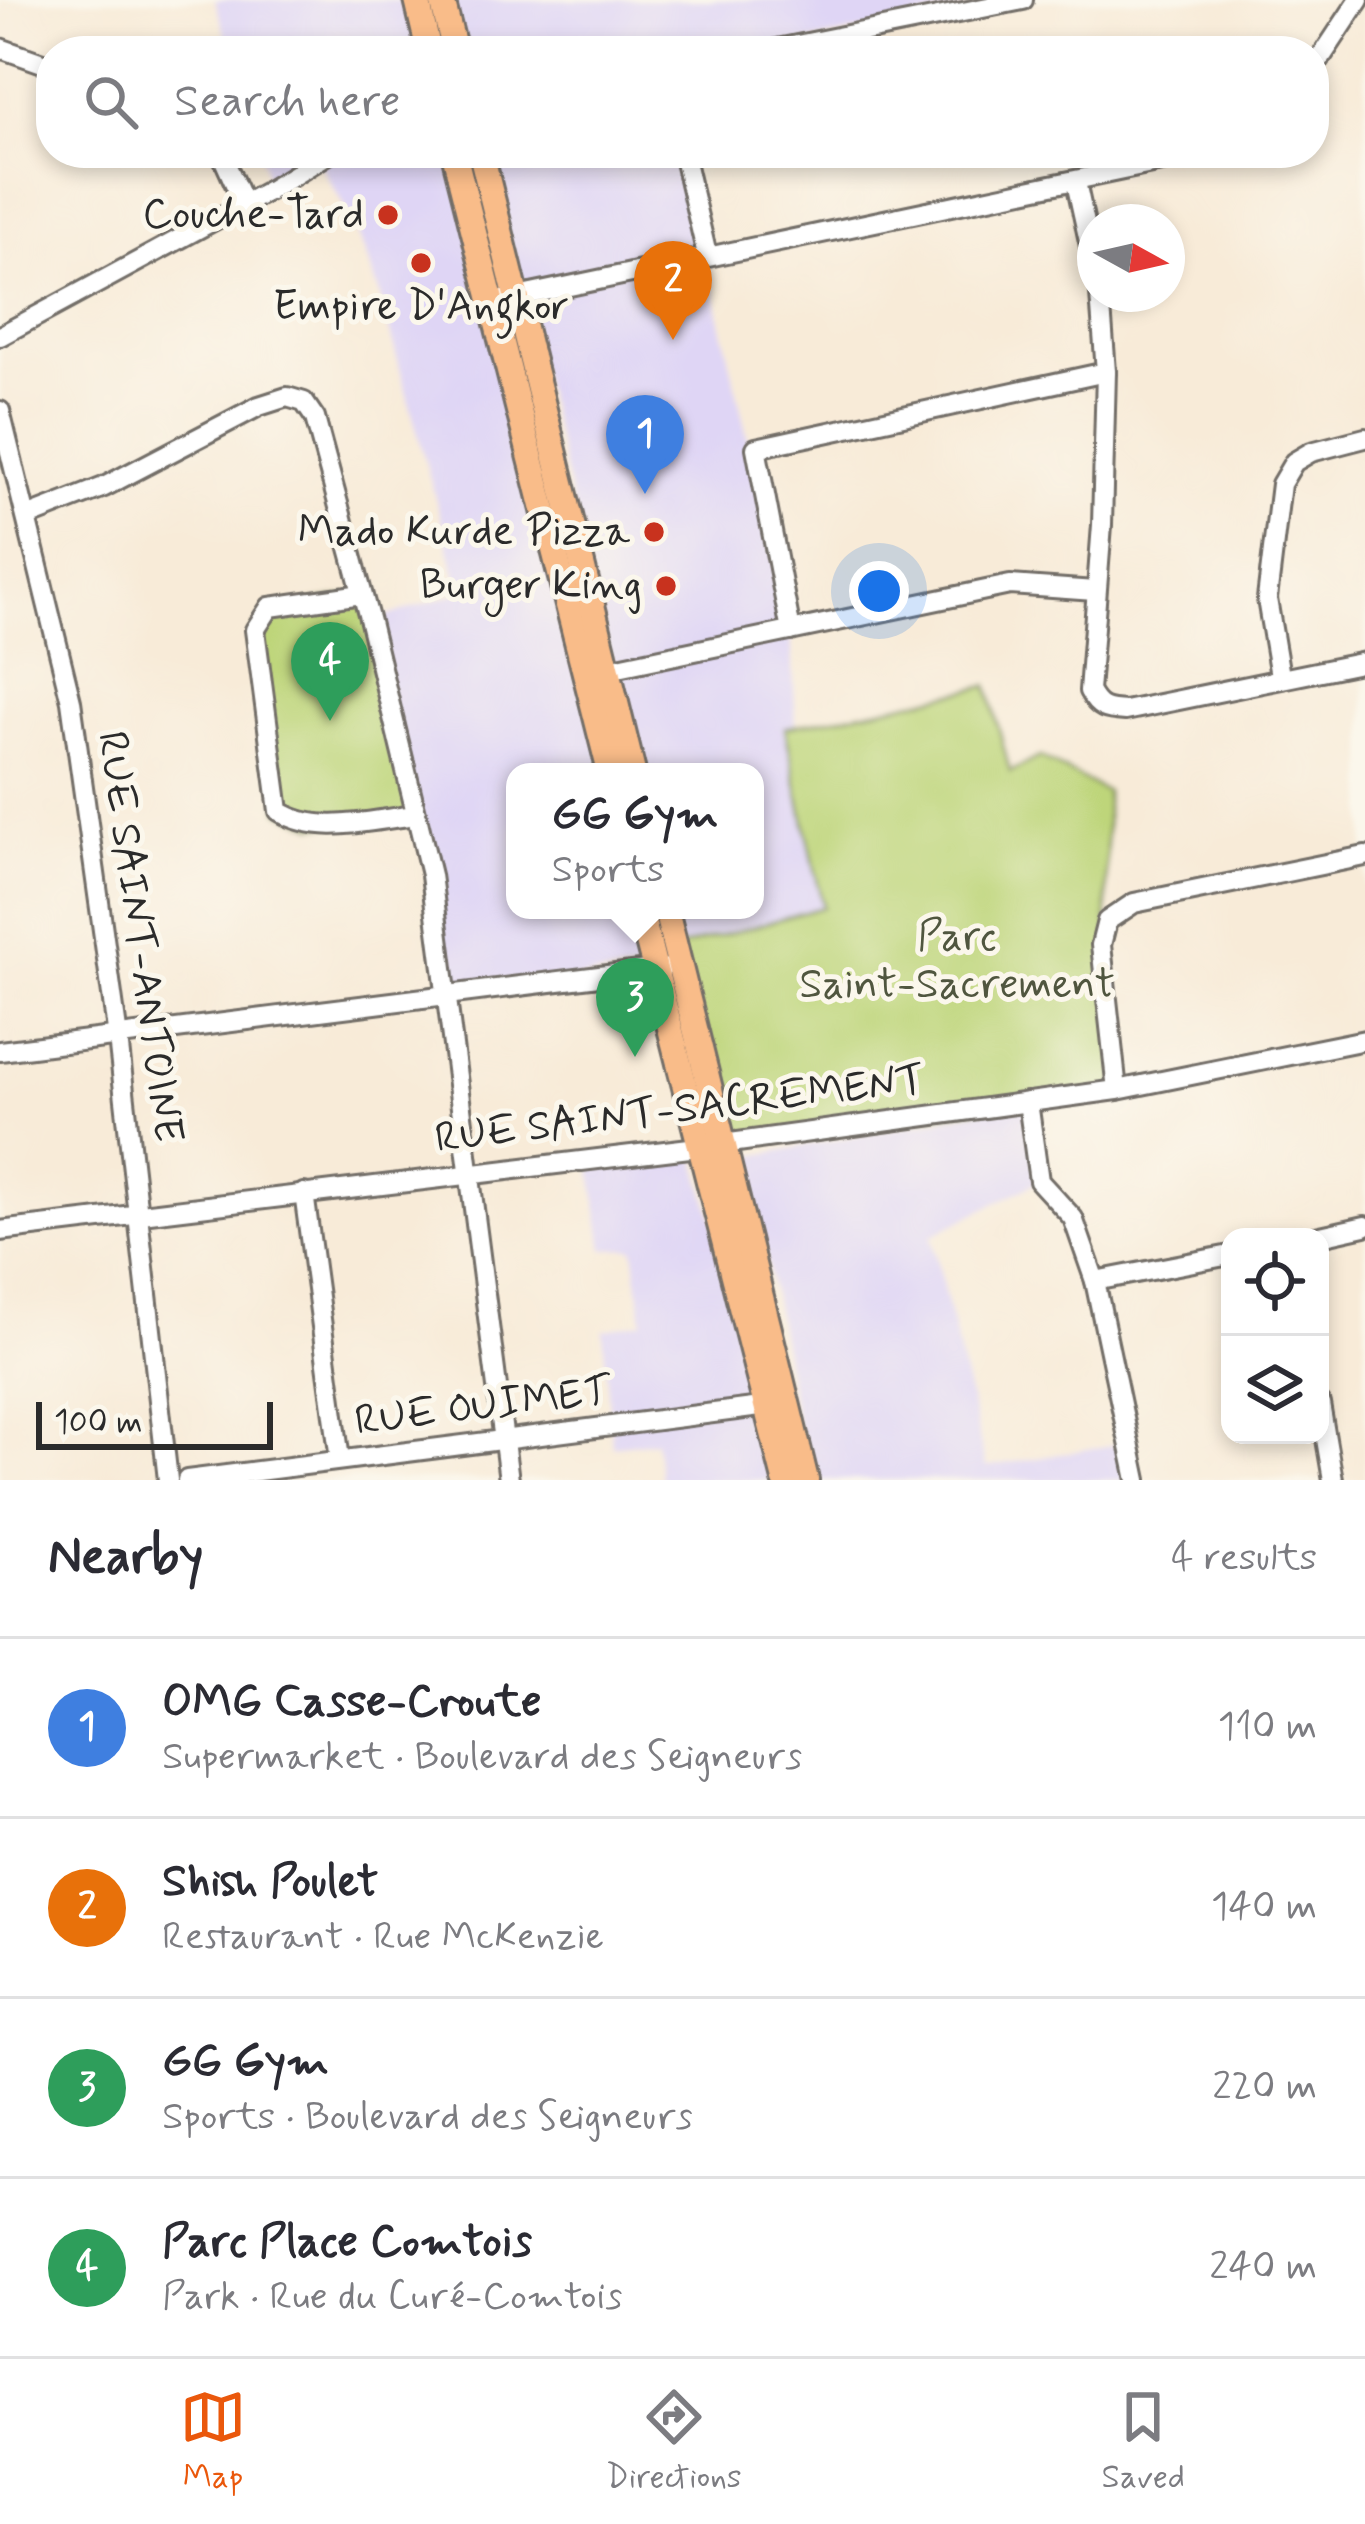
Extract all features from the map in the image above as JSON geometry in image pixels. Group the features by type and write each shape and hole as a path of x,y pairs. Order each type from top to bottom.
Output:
{"main road":[{"path":"417,0 425,36"},
{"path":"442,0 451,36"},
{"path":"459,168 505,299"},
{"path":"483,168 505,299 595,672 609,763"},
{"path":"595,672 630,763"},
{"path":"642,919 653,969 713,1145"},
{"path":"668,919 713,1145 778,1405 806,1480"},
{"path":"778,1405 785,1480"}],"street":[{"path":"842,36 1022,0"},
{"path":"1329,45 1359,0"},
{"path":"0,48 36,61"},
{"path":"227,168 244,204"},
{"path":"0,336 305,168"},
{"path":"686,168 707,255"},
{"path":"505,299 1138,168"},
{"path":"1076,182 1081,204"},
{"path":"1101,312 1106,372 1102,525 1088,691 1096,704 1124,711 1365,662"},
{"path":"791,632 756,448 1106,372"},
{"path":"27,517 104,488 259,406 287,397 304,402 315,418 431,875 509,1480"},
{"name":"RUE SAINT-ANTOINE","path":"0,411 71,701 140,1214 168,1480"},
{"path":"1280,676 1267,599 1281,484 1294,462 1311,452 1365,438"},
{"path":"595,672 1010,585 1095,591"},
{"path":"362,594 269,608 255,630 279,811 315,826 416,814"},
{"path":"1117,1090 1102,945 1107,921 1134,903 1365,856"},
{"path":"0,1052 680,967"},
{"name":"RUE SAINT-SACREMENT","path":"0,1232 713,1145 1117,1090 1365,1040"},
{"path":"1028,1102 1039,1181 1073,1218 1095,1281 1137,1480"},
{"path":"304,1193 340,1460"},
{"path":"1329,1234 1365,1226"},
{"path":"1095,1281 1221,1257"},
{"name":"RUE OUIMET","path":"187,1480 778,1405"},
{"path":"1327,1444 1333,1480"}],"shaded area":[{"path":"215,0 415,0 424,36 226,36"},
{"path":"442,0 999,0 835,36 451,36"},
{"path":"264,168 305,168 270,190"},
{"path":"323,168 457,168 608,763 506,763 506,919 642,919 653,969 446,995 431,875 370,622 461,592 379,292 354,223"},
{"path":"490,168 686,168 791,631 796,726 785,729 823,907 676,948 671,919 764,919 764,763 637,763"},
{"path":"1028,1102 1039,1181 931,1236 986,1467 1129,1442 1137,1480 807,1480 748,1157"},
{"path":"695,1156 785,1480 661,1480 655,1441 612,1446 603,1330 643,1321 634,1248 604,1249 591,1165"}],"green space":[{"path":"362,594 416,815 315,826 279,811 255,630 270,607"},
{"name":"Parc Saint-Sacrement","path":"988,686 1010,772 1040,757 1106,792 1107,921 1117,1090 723,1144 676,948 823,907 785,728"}],"place":[{"name":"Couche-Tard","path":"388,215"},
{"name":"Empire D'Angkor","path":"421,263"},
{"name":"Shish Poulet","path":"673,340"},
{"name":"OMG Casse-Croute","path":"645,494"},
{"name":"Mado Kurde Pizza","path":"654,532"},
{"name":"Burger King","path":"666,586"},
{"name":"Parc Place Comtois","path":"330,721"},
{"name":"GG Gym","path":"635,1057"}]}
